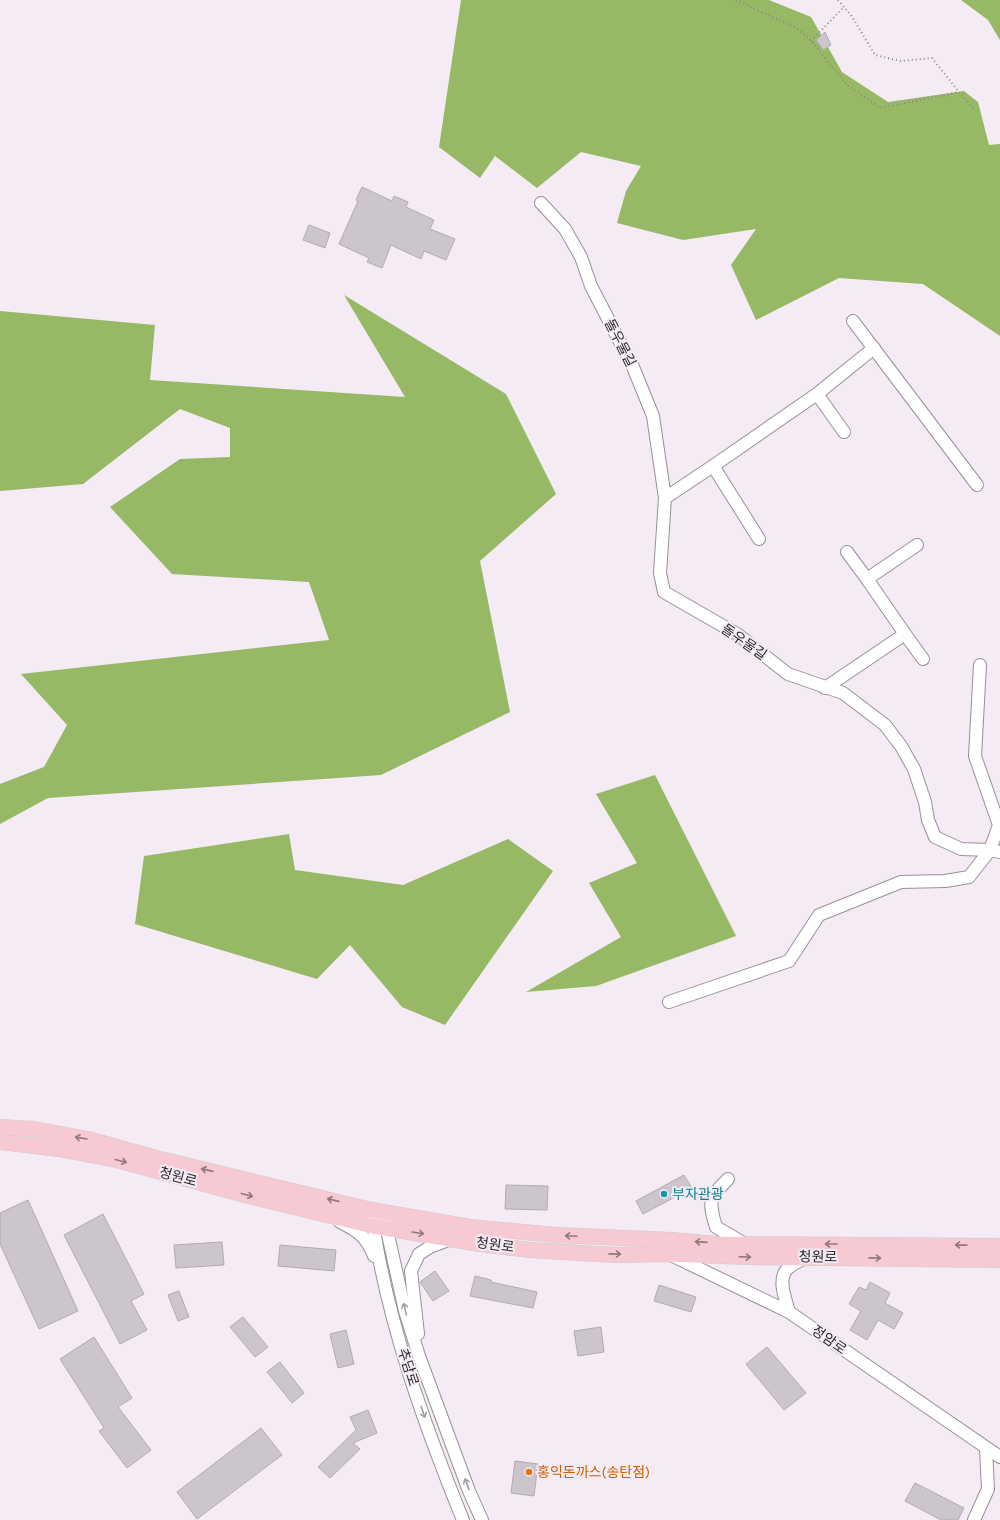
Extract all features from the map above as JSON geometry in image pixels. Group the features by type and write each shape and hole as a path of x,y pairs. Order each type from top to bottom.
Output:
{"main road":[{"name":"청원로","path":"0,1127 33,1129 88,1139 156,1158 377,1211 470,1227 556,1235 717,1244 1000,1246"},
{"name":"청원로","path":"0,1142 59,1149 117,1160 245,1195 379,1227 480,1244 530,1250 615,1255 668,1254 749,1257 1000,1260"}],"street":[{"name":"돌우물길","path":"540,203 565,229 581,257 590,286 633,367 653,416 665,498 660,574 664,592 737,634 788,674 843,693 885,725 901,746 914,769 925,802 928,820 935,837 961,849 995,851"},
{"path":"853,321 977,485"},
{"path":"665,498 817,394 874,348"},
{"path":"817,394 844,432"},
{"path":"713,466 759,539"},
{"path":"867,579 917,545"},
{"path":"847,552 923,659"},
{"path":"825,688 905,634"},
{"path":"669,1002 789,961 819,916 901,882 945,881 969,877 995,851 999,825 975,756 980,665"},
{"path":"728,1179 714,1193 710,1209 716,1227 745,1244"},
{"name":"추담로","path":"377,1211 384,1280 390,1310 427,1424 463,1520"},
{"path":"329,1216 357,1231 370,1244 384,1280"},
{"name":"추담로","path":"379,1227 420,1360 469,1491 482,1520"},
{"path":"420,1360 411,1271 419,1254 430,1247 451,1238"},
{"name":"정암로","path":"649,1239 668,1254 789,1312 1000,1457"},
{"path":"789,1312 783,1291 782,1279 787,1269 807,1257"},
{"path":"974,1520 988,1490 986,1448"}],"path":[{"path":"736,0 796,28 811,41 847,85 880,108 958,92"},
{"path":"838,0 851,15 875,55 901,61 932,58 958,92 975,110"},
{"path":"811,41 844,7"}],"green space":[{"path":"461,0 769,0 811,17 842,72 888,102 964,91 978,102 989,145 1000,144 1000,336 923,284 839,278 756,320 731,265 756,229 683,240 617,223 626,191 641,166 581,152 537,188 495,156 480,178 439,147"},
{"path":"961,0 1000,0 1000,40 988,20"},
{"path":"344,295 506,394 556,494 480,561 510,712 381,775 48,798 0,824 0,784 44,767 67,725 21,674 329,640 309,582 172,574 110,507 180,459 230,457 230,428 180,409 83,484 0,491 0,311 155,325 150,380 405,397"},
{"path":"655,775 736,936 596,986 526,992 621,937 589,883 637,863 596,794"},
{"path":"289,834 295,870 403,885 508,839 553,871 445,1025 402,1007 350,945 317,979 135,924 144,856"}],"building":[{"path":"825,32 831,45 823,50 816,40"},
{"path":"362,187 392,201 394,196 408,202 406,207 434,220 430,229 455,239 446,260 424,251 421,259 391,245 382,268 367,262 369,258 339,244 358,201 356,200"},
{"path":"309,225 330,233 325,248 303,240"},
{"name":"부자관광","path":"684,1175 692,1188 643,1214 636,1201"},
{"path":"506,1185 548,1186 547,1210 505,1209"},
{"path":"28,1200 78,1311 39,1329 0,1244 0,1213"},
{"path":"103,1214 144,1294 131,1301 147,1330 120,1344 64,1235"},
{"path":"222,1242 224,1265 176,1268 174,1245"},
{"path":"280,1245 336,1250 334,1271 278,1266"},
{"path":"435,1271 449,1291 433,1301 420,1282"},
{"path":"475,1276 491,1280 491,1282 537,1292 533,1308 470,1296"},
{"path":"870,1282 890,1293 885,1303 903,1313 894,1329 878,1320 867,1340 850,1330 861,1311 849,1304 859,1287 866,1290"},
{"path":"659,1285 696,1297 691,1312 654,1301"},
{"path":"179,1291 189,1317 178,1321 168,1295"},
{"path":"243,1317 268,1347 255,1357 230,1327"},
{"path":"601,1327 604,1352 578,1356 574,1331"},
{"path":"346,1330 354,1364 338,1368 330,1334"},
{"path":"94,1337 132,1398 118,1407 151,1450 127,1468 99,1431 104,1428 60,1359"},
{"path":"767,1347 806,1393 784,1410 746,1364"},
{"path":"280,1362 304,1393 292,1403 267,1372"},
{"path":"368,1410 377,1433 353,1443 360,1449 330,1478 318,1467 356,1430 350,1417"},
{"path":"261,1428 282,1455 197,1519 177,1492"},
{"path":"515,1461 538,1464 534,1496 511,1493"},
{"path":"915,1483 964,1508 958,1520 941,1520 905,1501"}],"place":[{"name":"부자관광","path":"664,1194"},
{"name":"홍익돈까스(송탄점)","path":"529,1472"}]}
